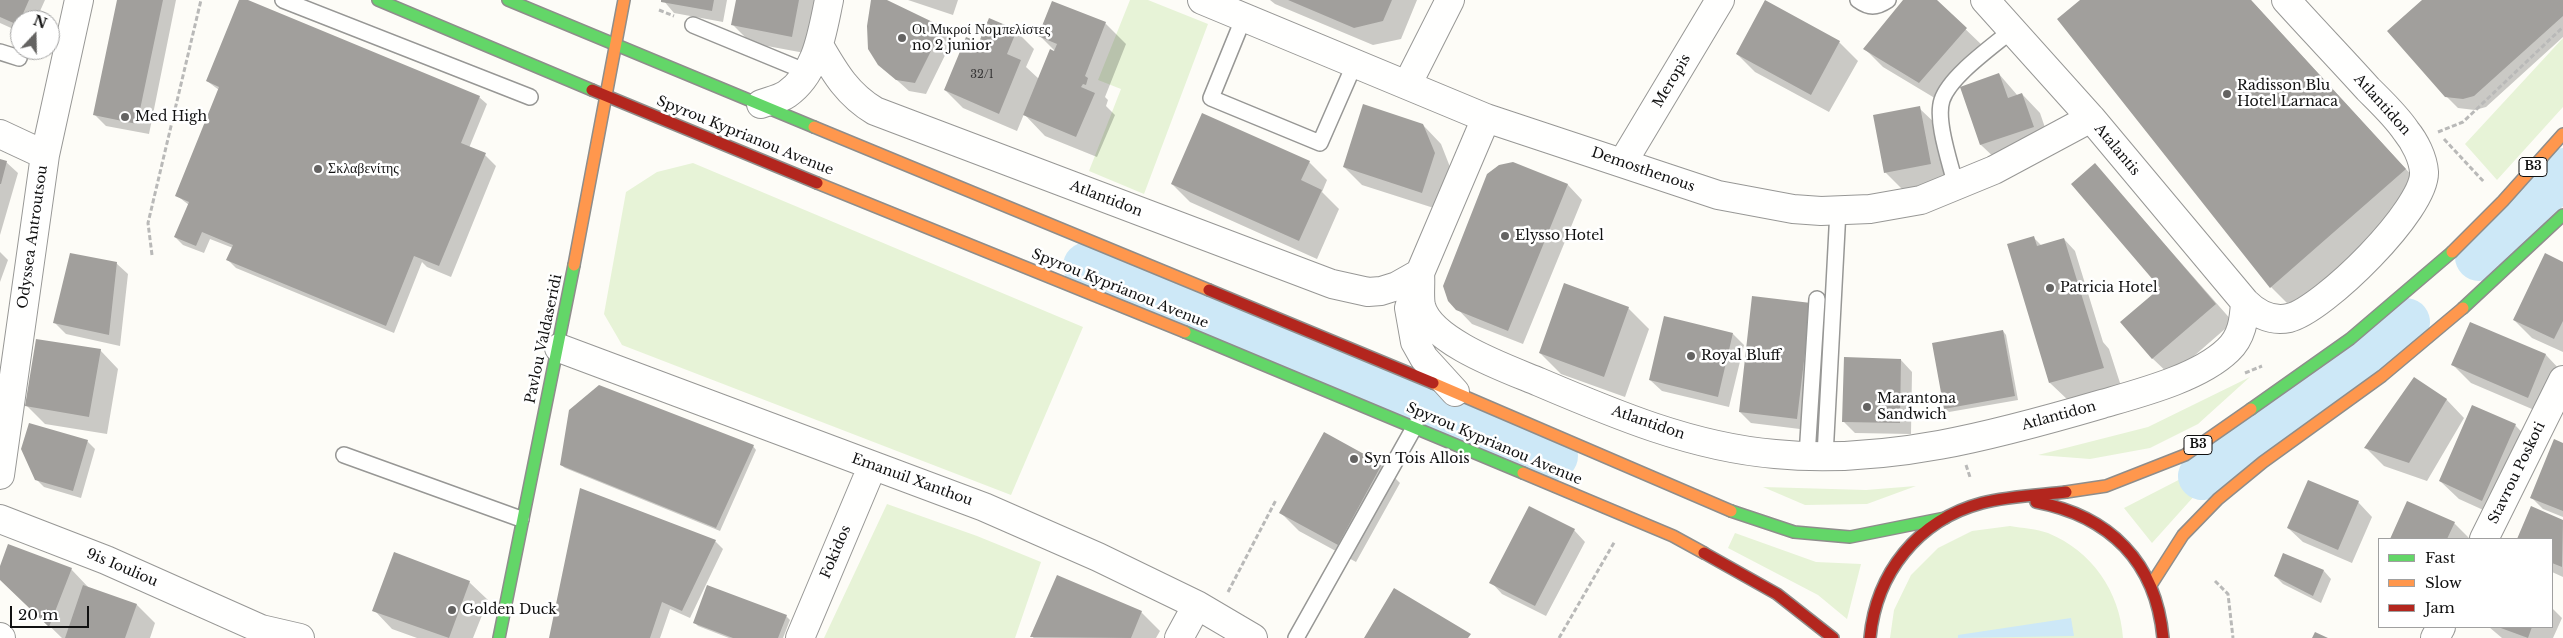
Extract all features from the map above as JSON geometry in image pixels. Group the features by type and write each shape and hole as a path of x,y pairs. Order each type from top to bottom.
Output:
{"main road":[{"name":"Spyrou Kyprianou Avenue","path":"378,0 1415,426 1673,536 1777,594 1833,638"},
{"path":"508,0 1455,392 1736,513 1794,532 1850,537 1945,518"},
{"name":"Pavlou Valdaseridi","path":"499,638 521,519 559,348 608,95 624,0"},
{"name":"B3","path":"1870,638 1872,617 1879,592 1890,570 1906,549 1945,518 1982,503 2106,486 2185,455 2350,339 2454,250 2503,201 2563,134"},
{"path":"2150,585 2195,520 2252,470 2382,377 2481,291 2563,215"},
{"name":"B3","path":"2022,499 2062,507 2098,524 2128,551 2150,585 2158,606 2163,638"}],"street":[{"name":"Odyssea Antroutsou","path":"0,475 45,155 79,0"},
{"path":"761,104 786,95 807,72 820,47 829,0"},
{"name":"Demosthenous","path":"1202,0 1486,118 1691,186 1735,199 1793,209 1838,210 1897,206 1921,200 1994,170 2090,118"},
{"path":"1407,85 1450,0"},
{"name":"Meropis","path":"1623,162 1720,0"},
{"name":"Atalantis","path":"1985,0 2090,118 2245,302"},
{"name":"Atlantidon","path":"2245,302 2256,313 2278,319 2290,318 2305,312 2332,290 2399,225 2422,186 2424,172 2425,136 2405,129 2286,0"},
{"name":"Atlantidon","path":"820,47 842,84 862,104 875,111 1264,259 1332,284 1368,292 1381,291 1397,286 1420,273"},
{"name":"Atlantidon","path":"1455,392 1424,358 1415,342 1410,308 1420,273 1486,118"},
{"path":"0,134 45,155"},
{"name":"Atlantidon","path":"1420,273 1422,307 1428,320 1450,338 1493,363 1662,430 1744,451 1816,456 1905,451 1958,442 2138,393 2185,375 2218,358 2230,348 2239,334 2244,320 2245,302"},
{"name":"Emanuil Xanthou","path":"559,348 984,507 1098,557 1197,606 1254,638"},
{"name":"Stavrou Poskoti","path":"2484,538 2563,380"},
{"name":"Fokidos","path":"800,638 872,466"},
{"name":"9is Iouliou","path":"0,519 106,560 260,634 300,638"},
{"path":"1179,638 1197,606"}],"lane":[{"path":"283,0 530,97"},
{"path":"1858,0 1868,7 1879,6 1888,0"},
{"path":"1244,17 1211,98 1320,143 1355,63"},
{"path":"693,25 807,72"},
{"path":"1956,187 1941,118 1942,101 1951,84 2012,30"},
{"path":"1816,456 1838,210"},
{"path":"1816,456 1817,299"},
{"path":"1296,638 1415,426"},
{"path":"344,455 521,519"}],"path":[{"path":"152,255 148,224 201,0"},
{"path":"2503,201 2425,136 2463,122 2563,27"},
{"path":"1965,463 1970,476"},
{"path":"1197,606 1225,599 1276,500"},
{"path":"1559,638 1629,517"},
{"path":"2215,581 2228,594 2233,638"}],"green space":[{"path":"1130,0 1148,0 1208,24 1144,194 1089,171 1121,89 1098,80"},
{"path":"2563,38 2563,107 2497,180 2465,144"},
{"path":"693,163 1083,327 1011,495 622,345 604,314 626,192 657,172"},
{"path":"2250,377 2198,424 2150,448 2090,459 2038,455 2148,427"},
{"path":"2196,471 2205,484 2152,543 2124,508"},
{"path":"1916,486 1867,504 1805,505 1763,487 1866,490"},
{"path":"887,504 977,536 1041,562 1015,638 824,638"},
{"path":"2010,526 2048,533 2064,541 2090,562 2110,589 2121,621 2123,638 1890,638 1894,610 1911,575 1938,548 1972,531"},
{"path":"1735,533 1816,562 1861,564 1847,619 1818,595 1728,548"}],"water":[{"path":"2071,618 2074,636 1958,638 1958,635"}],"building":[{"path":"0,0 29,0 25,10 10,10 10,21 0,17"},
{"name":"Med High","path":"117,0 163,0 137,124 93,115"},
{"name":"Σκλαβενίτης","path":"239,0 248,0 480,96 461,143 486,153 439,266 414,256 386,326 226,260 233,245 202,232 196,246 174,237 189,202 175,196 219,87 206,81"},
{"path":"661,0 714,0 712,11 661,2"},
{"path":"736,0 799,0 792,37 731,25"},
{"name":"Οι Μικροί Νομπελίστες no 2 junior","path":"871,0 887,0 943,27 915,83 896,80 878,65 868,49 867,26"},
{"path":"1288,0 1392,0 1383,21 1354,28"},
{"path":"1765,0 1840,41 1811,95 1736,54"},
{"path":"1903,0 1937,0 1967,28 1919,83 1863,49"},
{"name":"Radisson Blu Hotel Larnaca","path":"2080,0 2251,0 2406,169 2270,288 2057,19"},
{"path":"2422,0 2563,0 2563,16 2474,96 2463,99 2445,97 2387,31"},
{"path":"1052,1 1106,22 1085,76 1088,78 1086,85 1083,84 1081,87 1095,93 1076,137 1023,115 1050,49 1054,51 1057,44 1038,36"},
{"path":"989,18 1017,30 1007,54 1021,60 999,114 944,90 966,37 979,42"},
{"path":"1999,73 2008,98 2022,93 2034,127 1980,145 1960,87"},
{"path":"1363,104 1423,124 1435,153 1422,193 1343,167"},
{"path":"1920,106 1931,164 1884,173 1873,115"},
{"path":"1202,113 1310,161 1301,180 1322,190 1299,241 1171,184"},
{"path":"0,159 7,161 1,184 0,184"},
{"name":"Elysso Hotel","path":"1513,162 1568,184 1508,331 1456,310 1448,301 1443,286 1487,174 1499,165"},
{"path":"2095,163 2216,304 2152,359 2120,322 2160,288 2071,184"},
{"name":"Patricia Hotel","path":"2034,236 2037,246 2064,238 2104,368 2049,383 2007,244"},
{"path":"70,253 117,262 109,335 53,323"},
{"path":"2545,253 2563,262 2563,321 2554,339 2513,320"},
{"path":"1564,283 1629,307 1604,377 1539,353"},
{"path":"1752,296 1811,303 1797,419 1739,412"},
{"name":"Royal Bluff","path":"1664,316 1733,333 1718,397 1649,380"},
{"path":"2470,322 2546,354 2528,398 2451,365"},
{"path":"2003,330 2015,396 1944,409 1932,343"},
{"path":"36,339 101,349 89,417 25,406"},
{"path":"1844,357 1901,359 1900,423 1842,422"},
{"path":"2414,377 2447,399 2409,463 2364,448"},
{"path":"599,385 754,445 716,528 560,465 569,410"},
{"path":"2472,405 2516,424 2482,501 2439,481"},
{"path":"29,423 88,440 73,491 35,480 21,449"},
{"path":"1324,432 1382,464 1338,545 1279,513"},
{"path":"2554,439 2563,443 2563,511 2530,498"},
{"path":"2308,480 2359,501 2338,550 2287,528"},
{"path":"580,488 716,540 682,611 662,602 650,638 549,638"},
{"path":"2407,501 2455,522 2447,538 2390,538"},
{"path":"1529,506 1575,529 1535,606 1489,583"},
{"path":"2531,506 2563,520 2562,567 2553,563 2553,538 2517,538"},
{"path":"8,544 72,568 49,627 0,580 0,566"},
{"path":"394,552 470,581 449,638 372,611"},
{"path":"2283,553 2324,570 2313,596 2274,576"},
{"path":"1057,575 1142,611 1131,638 1030,637"},
{"path":"83,585 137,604 125,638 65,638"},
{"path":"707,585 787,615 778,638 733,638 693,623"},
{"path":"1394,588 1471,634 1468,638 1364,638"},
{"path":"2501,628 2532,628 2528,638"},
{"path":"2315,632 2328,638 2312,638"}],"waterway":[{"path":"2479,257 2563,172"},
{"path":"1087,266 1554,456"},
{"path":"2202,476 2306,403 2406,322"}],"traffic: fast":[{"path":"378,0 592,90"},
{"path":"508,0 814,127"},
{"path":"2463,308 2563,215"},
{"path":"2251,409 2350,339 2452,252"},
{"path":"499,638 574,265"},
{"path":"1185,332 1523,473"},
{"path":"1731,511 1794,532 1850,537 1945,518"}],"traffic: slow":[{"path":"574,265 624,0"},
{"path":"814,127 1209,290"},
{"path":"2452,252 2503,201 2563,134"},
{"path":"817,183 1185,332"},
{"path":"2151,585 2183,535 2218,499 2263,462 2382,376 2463,308"},
{"path":"1433,383 1731,511"},
{"path":"2066,492 2106,486 2185,455 2251,409"},
{"path":"1523,473 1673,536 1704,553"}],"traffic: jam":[{"path":"592,90 817,183"},
{"path":"1209,290 1433,383"},
{"path":"1870,638 1874,614 1881,592 1891,571 1904,552 1938,522 1959,511 1982,503 2013,497 2066,492"},
{"path":"2036,502 2086,518 2107,531 2125,547 2139,565 2151,587 2159,611 2163,638"},
{"path":"1704,553 1777,594 1833,638"}],"place":[{"name":"Οι Μικροί Νομπελίστες no 2 junior","path":"902,38"},
{"name":"Radisson Blu Hotel Larnaca","path":"2227,94"},
{"name":"Med High","path":"125,117"},
{"name":"Σκλαβενίτης","path":"318,169"},
{"name":"Elysso Hotel","path":"1505,236"},
{"name":"Patricia Hotel","path":"2050,288"},
{"name":"Royal Bluff","path":"1691,356"},
{"name":"Marantona Sandwich","path":"1867,407"},
{"name":"Syn Tois Allois","path":"1354,459"},
{"name":"Golden Duck","path":"452,610"}]}
